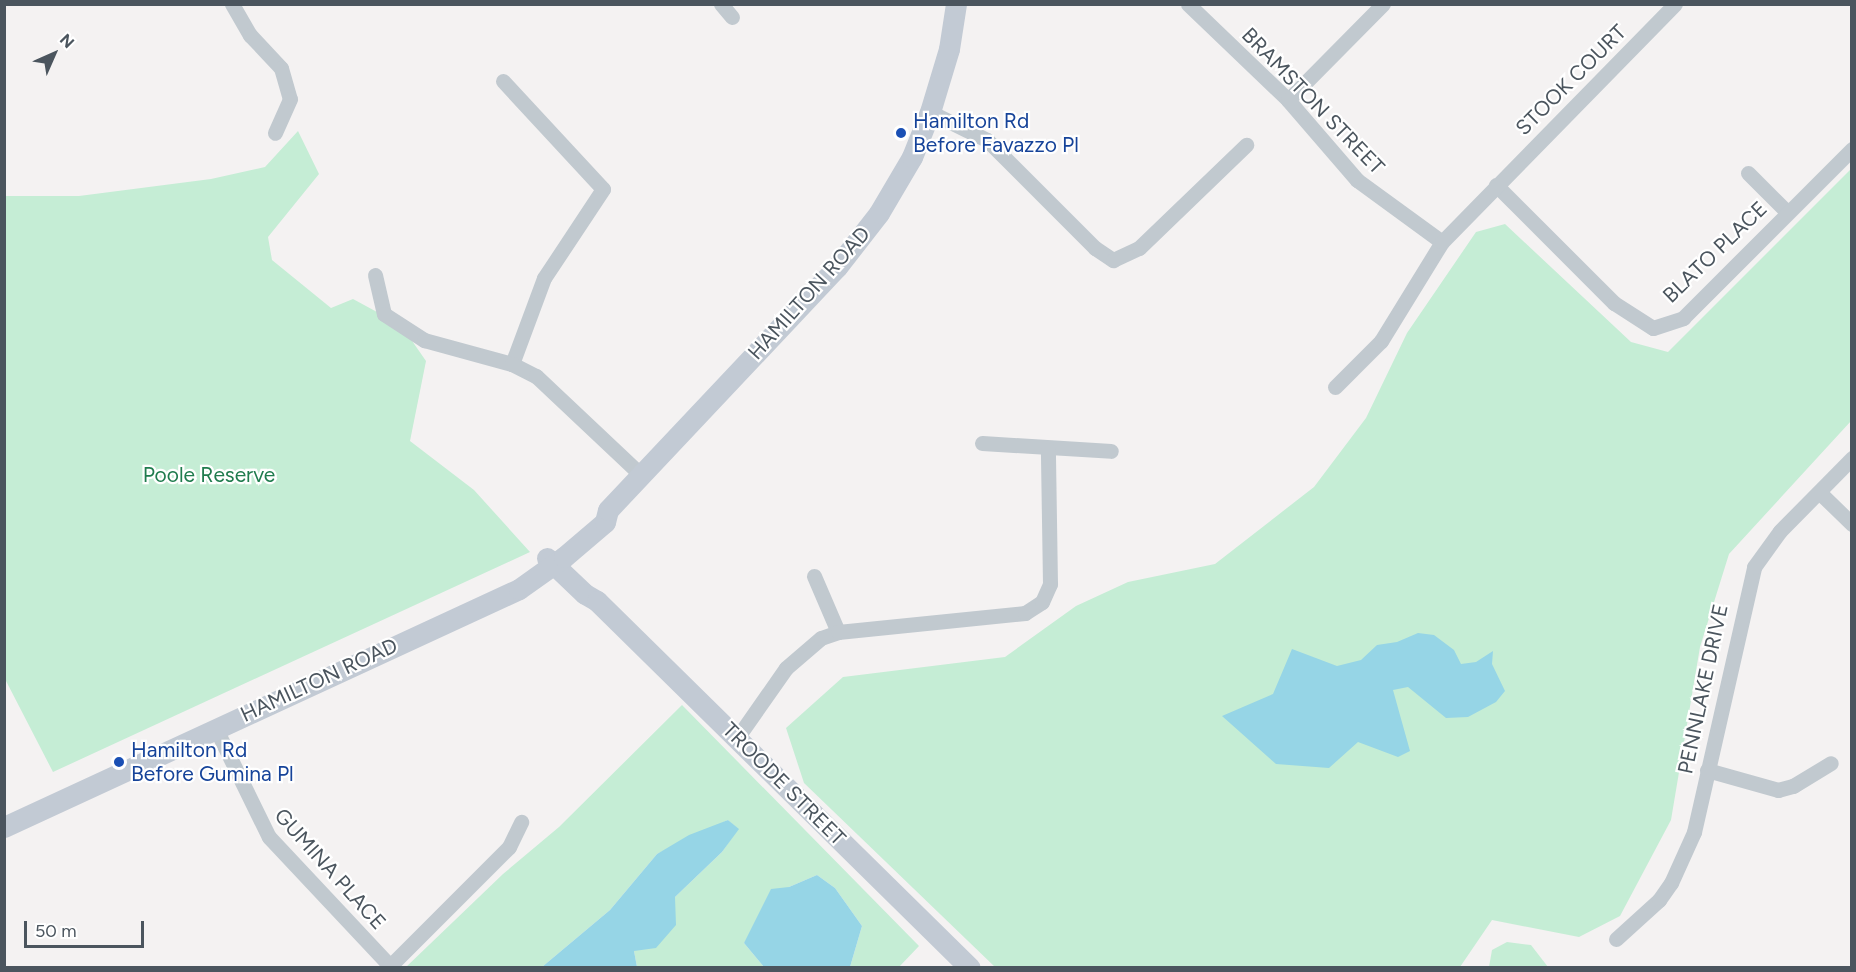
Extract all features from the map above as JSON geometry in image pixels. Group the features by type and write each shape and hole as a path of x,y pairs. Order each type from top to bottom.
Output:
{"main road":[{"name":"HAMILTON ROAD","path":"4,827 504,595 555,557 597,513 608,510 861,238 896,187 930,112 950,49 956,4"},
{"name":"TROODE STREET","path":"555,557 965,966"}],"street":[{"path":"232,4 250,35 281,69 290,99 274,133"},
{"path":"722,4 732,17"},
{"name":"BRAMSTON STREET","path":"1188,4 1288,100 1357,180 1442,242"},
{"path":"1288,100 1383,4"},
{"name":"STOOK COURT","path":"1335,387 1381,341 1442,242 1675,4"},
{"path":"503,81 603,189 544,278 512,364"},
{"path":"930,112 987,140 1095,248 1113,260 1138,248 1246,145"},
{"name":"BLATO PLACE","path":"1496,185 1614,303 1653,328 1683,318 1851,149"},
{"path":"1748,173 1787,212"},
{"path":"375,275 384,314 424,340 512,364 553,390 641,475"},
{"path":"982,443 1048,450 1111,451"},
{"path":"737,738 786,668 813,644 838,632 1025,613 1042,602 1050,584 1048,450"},
{"name":"PENNLAKE DRIVE","path":"1616,939 1659,900 1671,883 1694,832 1754,567 1780,531 1820,493 1851,458"},
{"path":"1820,493 1851,524"},
{"path":"814,576 838,632"},
{"name":"GUMINA PLACE","path":"216,729 269,837 389,967 509,847 521,822"},
{"path":"1707,770 1778,790 1793,786 1831,763"}],"green space":[{"name":"Poole Reserve","path":"298,131 319,174 268,237 272,260 331,308 353,299 401,325 426,361 410,441 474,490 530,552 53,772 5,679 5,196 79,196 211,179 265,167"},
{"path":"1851,169 1851,421 1729,554 1700,647 1671,820 1620,916 1579,937 1492,920 1460,967 995,967 804,783 786,728 843,677 1005,657 1076,606 1128,582 1215,564 1314,487 1366,418 1407,333 1476,232 1505,224 1631,342 1668,352"},
{"path":"682,705 919,946 899,967 850,967 862,926 835,888 817,875 789,887 744,943 764,967 637,967 634,951 675,897 722,852 738,829 728,820 657,854 610,910 542,967 405,968 503,874 559,827"},
{"path":"1507,942 1531,945 1548,967 1489,967 1492,950"}],"water":[{"path":"1418,633 1434,635 1454,650 1461,664 1476,662 1493,651 1492,664 1505,691 1496,702 1468,717 1446,718 1408,687 1393,690 1410,751 1398,757 1358,742 1329,768 1276,764 1222,716 1273,694 1292,649 1337,666 1361,660 1377,645 1397,642"},
{"path":"728,820 739,829 722,852 675,897 676,925 656,948 634,951 637,967 542,967 610,910 657,854 689,835"},
{"path":"817,875 835,888 862,926 850,967 764,967 744,943 771,889 789,887"}],"place":[{"name":"Hamilton Rd Before Favazzo Pl","path":"901,133"},
{"name":"Hamilton Rd Before Gumina Pl","path":"119,762"}]}
